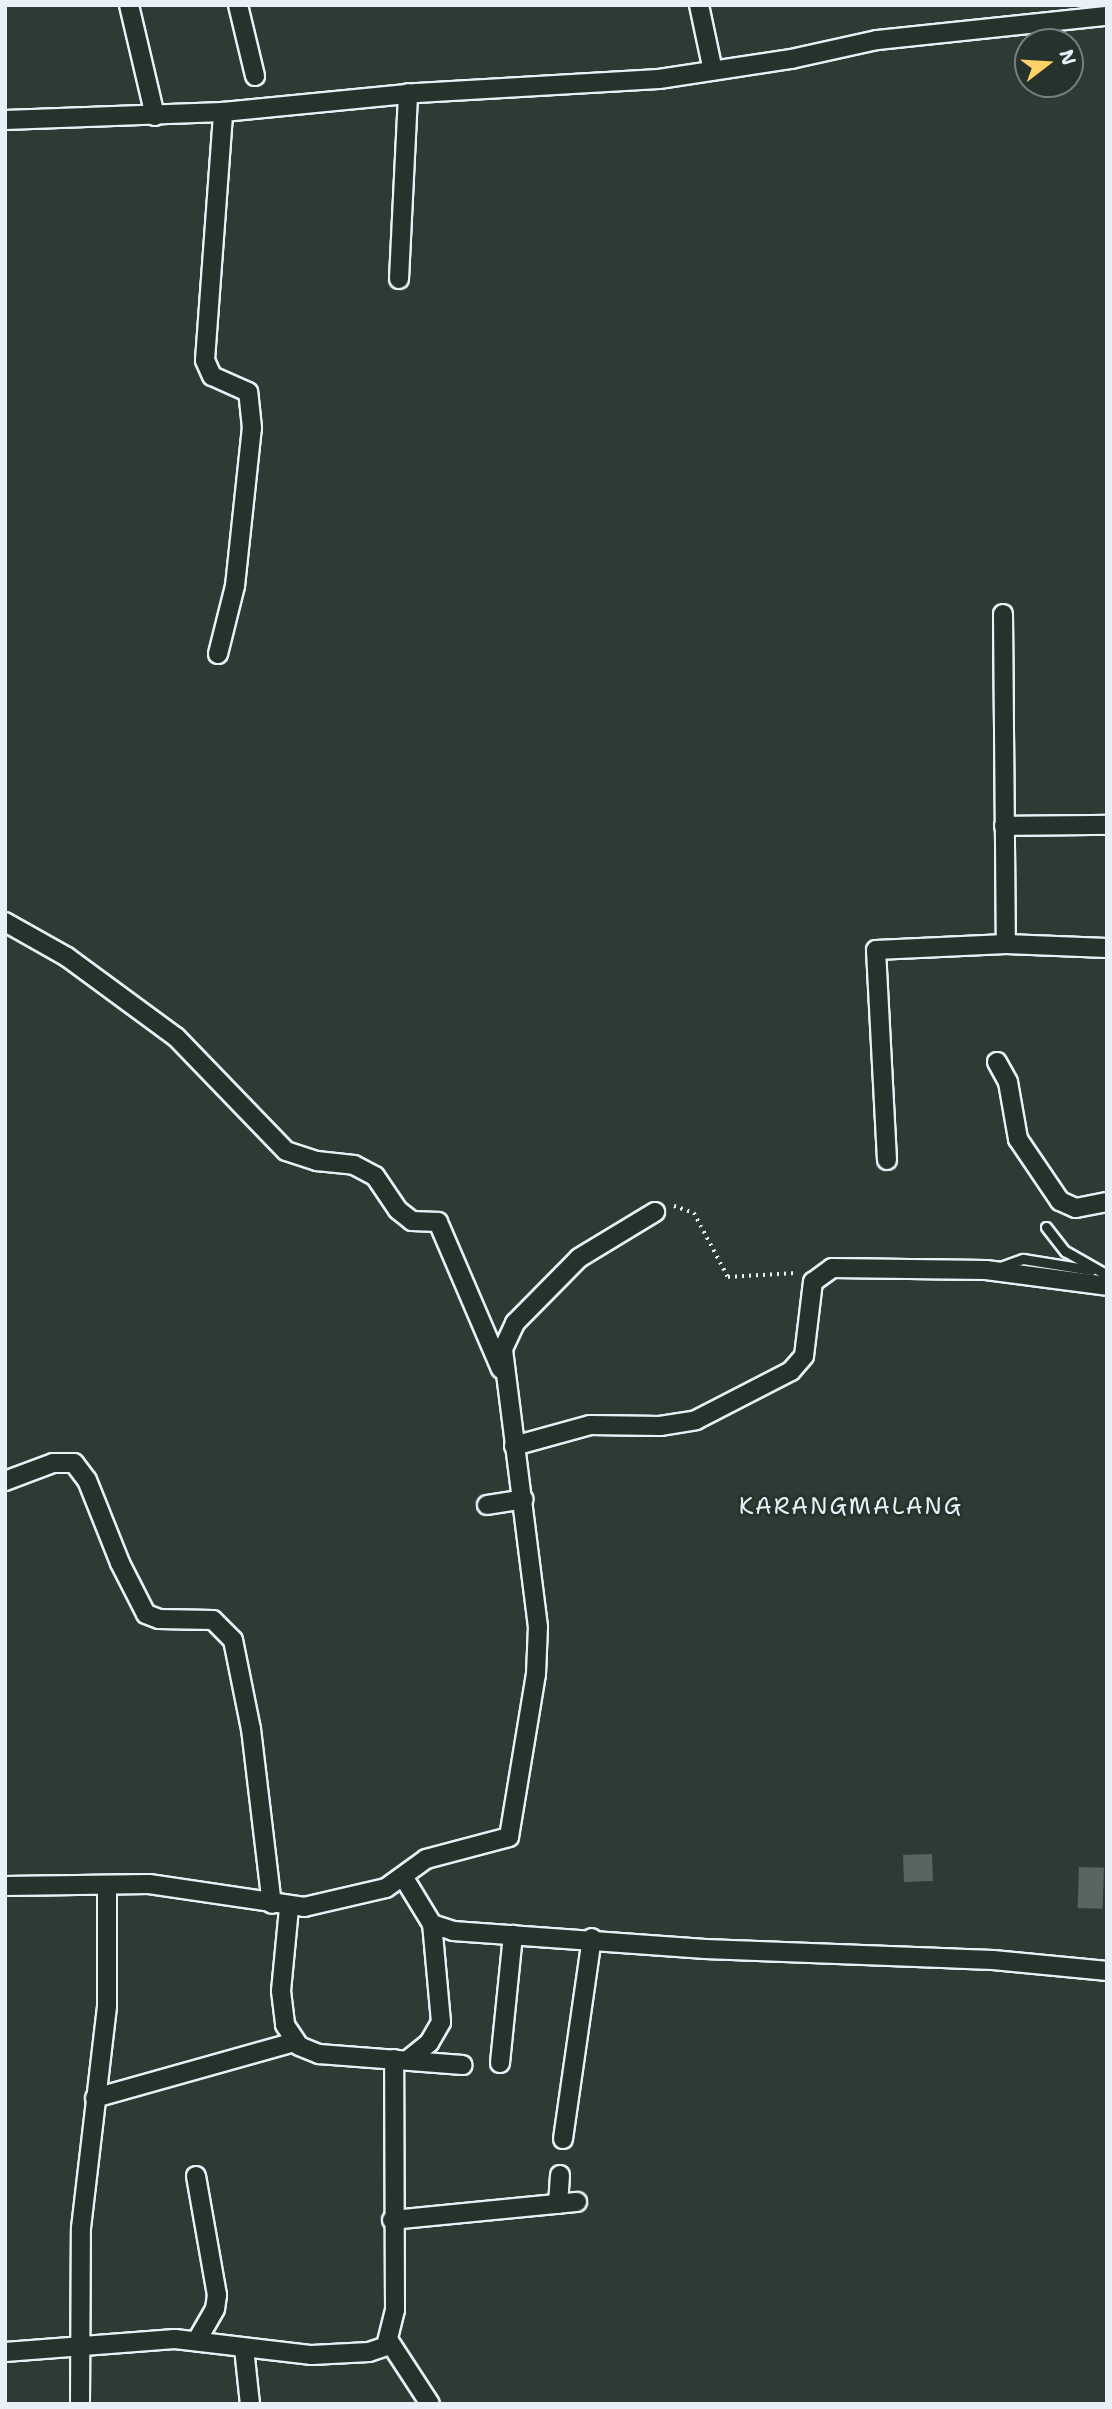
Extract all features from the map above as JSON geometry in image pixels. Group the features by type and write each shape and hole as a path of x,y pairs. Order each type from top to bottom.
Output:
{"street":[{"path":"129,5 155,116"},
{"path":"239,5 255,76"},
{"path":"699,5 713,71"},
{"path":"5,120 223,112 408,93 659,79 877,40 1107,16"},
{"path":"399,279 408,93"},
{"path":"218,654 235,586 252,428 248,392 212,376 205,360 223,112"},
{"path":"1003,614 1006,944"},
{"path":"1004,826 1107,825"},
{"path":"5,922 67,957 176,1037 286,1150 310,1159 354,1165 375,1176 398,1210 416,1222 434,1220 441,1227 503,1373 524,1499 537,1651 510,1835 499,1843 426,1859 404,1878 349,1899 280,1906 206,1889 107,1885 5,1886"},
{"path":"887,1160 876,950 1006,944 1107,948"},
{"path":"997,1062 1008,1082 1018,1139 1060,1201 1076,1208 1107,1202"},
{"path":"503,1373 507,1336 529,1306 579,1258 655,1212"},
{"path":"514,1446 590,1425 660,1426 696,1420 791,1371 804,1356 809,1295 816,1278 832,1268 991,1271 1107,1286"},
{"path":"5,1481 59,1461 74,1463 87,1480 120,1563 146,1614 159,1619 213,1620 233,1640 251,1729 280,1906 281,1991 285,2025 294,2042 319,2054 463,2065"},
{"path":"487,1505 524,1499"},
{"path":"401,2059 429,2043 440,2022 441,1985 432,1923 404,1878"},
{"path":"80,2404 78,2348 84,2187 107,2006 107,1885"},
{"path":"432,1923 453,1931 592,1938 705,1948 993,1960 1107,1971"},
{"path":"500,2063 513,1935"},
{"path":"563,2139 592,1938"},
{"path":"95,2098 294,2042"},
{"path":"5,2351 197,2340 244,2348 347,2354 379,2350 389,2341 394,2310 392,2220 401,2059"},
{"path":"558,2204 560,2175"},
{"path":"196,2176 217,2295 215,2309 197,2340"},
{"path":"392,2220 577,2202"},
{"path":"389,2341 430,2404"},
{"path":"244,2348 250,2404"}],"lane":[{"path":"1046,1227 1054,1242 1091,1270"},
{"path":"991,1271 1023,1259 1107,1275"}],"path":[{"path":"655,1212 674,1206 691,1209 728,1277 772,1271 816,1278"}],"building":[{"path":"932,1854 933,1881 904,1882 903,1855"},
{"path":"1079,1867 1104,1868 1103,1909 1078,1908"}],"district":[{"name":"KARANGMALANG","path":"851,1506"}]}
